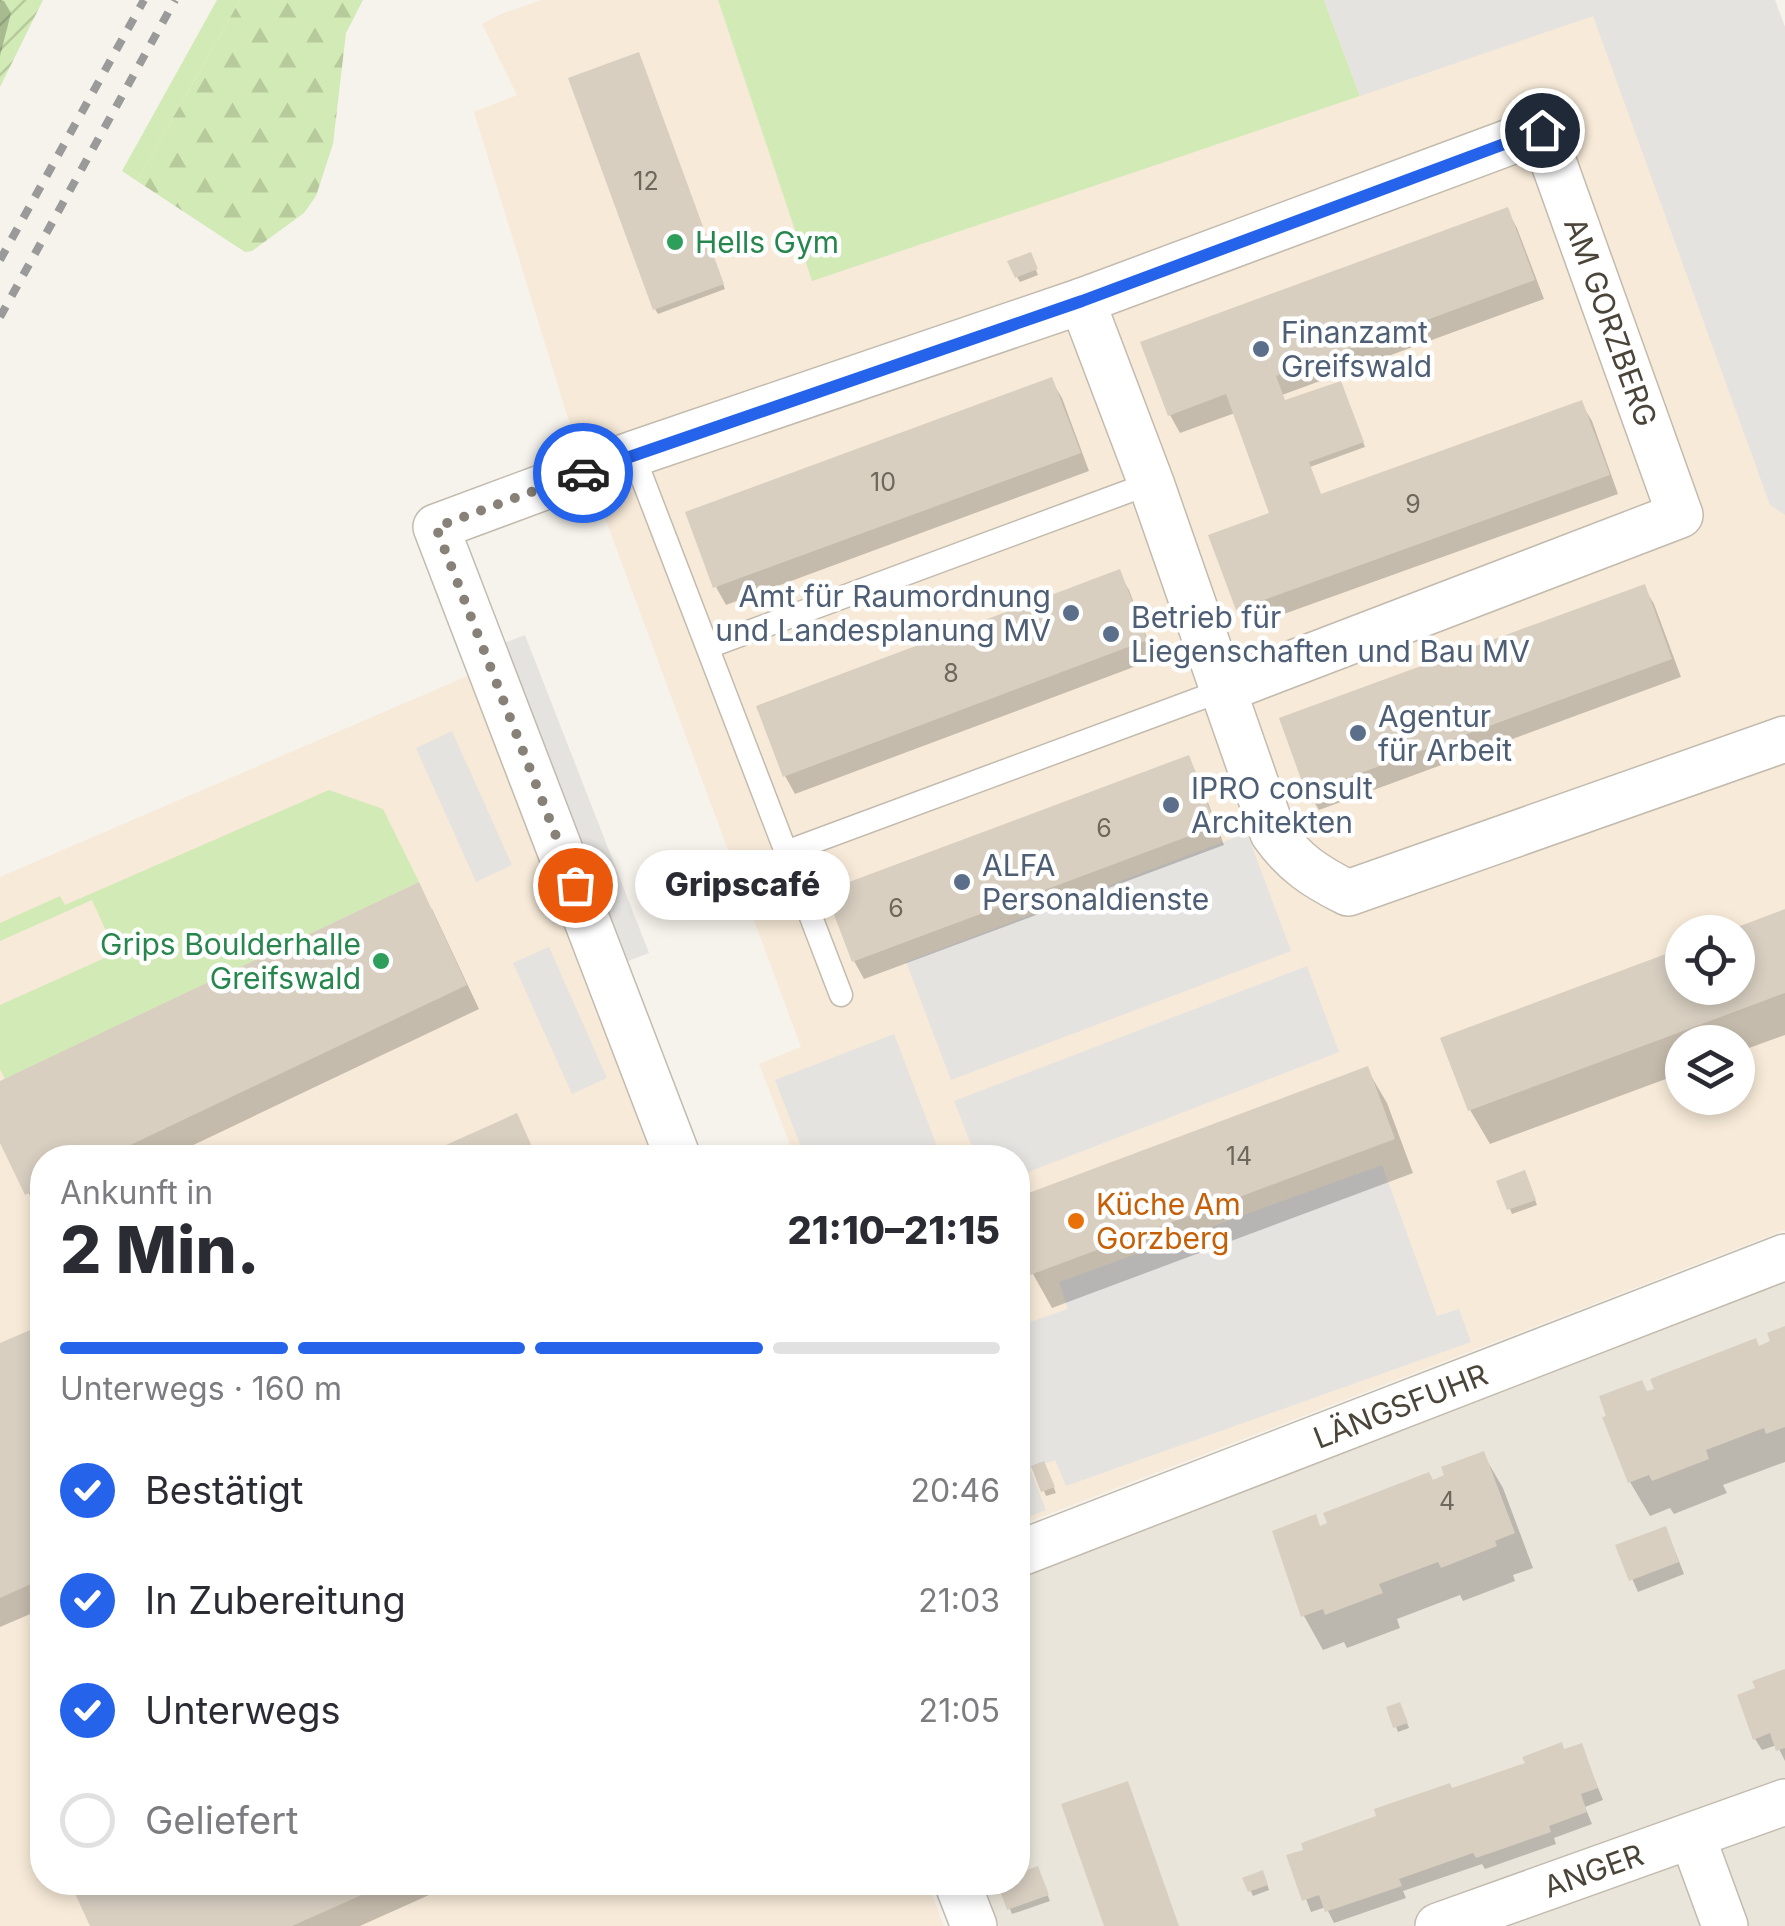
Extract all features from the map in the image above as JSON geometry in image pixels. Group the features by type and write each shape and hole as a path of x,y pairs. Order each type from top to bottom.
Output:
{"street":[{"name":"AM GORZBERG","path":"673,1145 436,527 633,454 1082,301 1542,130 1680,515 1223,690"},
{"path":"1082,301 1151,483 1273,833 1287,853 1310,874 1348,893 1785,739"},
{"name":"LÄNGSFUHR","path":"1030,1549 1785,1257"},
{"name":"ANGER","path":"1438,1926 1785,1802"},
{"path":"1692,1836 1725,1926"},
{"path":"962,1895 974,1926"}],"lane":[{"path":"633,454 842,996"},
{"path":"708,647 1151,483"},
{"path":"786,852 1223,690"}],"shaded area":[{"path":"542,0 718,0 812,280 1360,96 1324,0 1775,0 1785,27 1785,1230 1030,1521 1030,1145 790,1145 759,1064 801,1047 567,415 474,112 517,95 482,24 501,14"},
{"path":"1324,0 1775,0 1785,27 1785,515 1770,505 1593,16 1360,96"},
{"path":"525,635 649,953 623,963 499,645"},
{"path":"470,675 650,1145 30,1145 30,1895 932,1895 944,1926 0,1926 0,877"},
{"path":"452,731 512,865 476,882 416,748"},
{"path":"1247,833 1291,951 951,1080 906,962"},
{"path":"549,947 607,1078 572,1094 513,963"},
{"path":"1307,966 1339,1052 1030,1171 1030,1145 971,1145 954,1101"},
{"path":"894,1034 936,1145 800,1145 775,1080"},
{"path":"1382,1165 1437,1316 1459,1309 1471,1342 1066,1486 1055,1460 1030,1469 1030,1322 1068,1309 1059,1282"},
{"path":"1785,1269 1785,1926 999,1926 988,1895 1030,1895 1030,1566"},
{"path":"1030,1469 1046,1510 1030,1516"}],"green space":[{"path":"0,0 43,0 0,87"},
{"path":"217,0 240,0 137,181 122,171"},
{"path":"240,0 363,0 346,33 333,144 316,196 304,213 252,251 245,252 137,181"},
{"path":"718,0 1324,0 1360,96 812,281"},
{"path":"329,790 383,809 419,882 5,1079 0,1069 0,1005 116,953 92,900 0,941 0,923 60,896 65,905"}],"building":[{"path":"639,52 724,284 653,310 568,78"},
{"path":"1508,207 1535,280 1276,376 1285,400 1341,381 1364,442 1309,462 1321,494 1582,400 1610,475 1236,610 1208,535 1269,513 1226,394 1168,416 1140,342"},
{"path":"1031,252 1038,269 1015,278 1007,261"},
{"path":"1052,377 1081,453 713,588 685,512"},
{"path":"1120,569 1147,640 783,777 756,706"},
{"path":"1645,584 1672,659 1306,793 1279,718"},
{"path":"1189,755 1216,826 852,962 825,891"},
{"path":"419,882 467,985 130,1145 30,1145 30,1192 25,1195 0,1143 0,1081"},
{"path":"1785,909 1785,993 1755,1004 1755,920"},
{"path":"1665,954 1665,1005 1753,1005 1699,1025 1665,1025 1665,1038 1468,1111 1440,1038"},
{"path":"1368,1066 1395,1139 1030,1275 1030,1193"},
{"path":"517,1113 531,1145 446,1145"},
{"path":"1525,1170 1536,1200 1507,1210 1496,1181"},
{"path":"1785,1326 1785,1427 1766,1434 1764,1428 1706,1450 1709,1459 1652,1481 1649,1475 1628,1483 1602,1417 1606,1416 1599,1396 1642,1380 1647,1391 1654,1389 1650,1379 1756,1338 1759,1346 1770,1341 1767,1333"},
{"path":"30,1330 30,1584 0,1598 0,1343"},
{"path":"1484,1451 1515,1533 1495,1541 1497,1546 1441,1568 1438,1562 1379,1584 1383,1593 1325,1615 1323,1609 1301,1617 1272,1531 1316,1514 1320,1526 1327,1523 1323,1513 1429,1472 1433,1480 1444,1475 1441,1467"},
{"path":"1044,1461 1055,1487 1041,1492 1031,1466"},
{"path":"1666,1526 1679,1562 1629,1581 1615,1545"},
{"path":"1785,1669 1785,1748 1776,1751 1770,1733 1753,1740 1737,1695 1755,1688 1752,1681"},
{"path":"1400,1702 1408,1723 1393,1728 1386,1707"},
{"path":"1562,1742 1564,1749 1582,1743 1598,1788 1581,1794 1587,1812 1549,1826 1551,1832 1399,1879 1402,1886 1325,1912 1319,1895 1302,1901 1286,1855 1303,1850 1301,1843 1376,1816 1374,1809 1525,1763 1522,1757"},
{"path":"1128,1781 1179,1926 1104,1926 1061,1804"},
{"path":"1038,1866 1049,1895 1007,1910 1002,1895 1030,1895 1030,1869"},
{"path":"1263,1870 1268,1885 1248,1892 1242,1878"},
{"path":"76,1895 362,1895 292,1926 90,1926"}],"railway":[{"path":"0,260 144,0"},
{"path":"0,317 175,0"}],"way so far":[{"path":"575,885 436,527 583,473"}],"place":[{"name":"Hells Gym","path":"675,242"},
{"name":"Finanzamt Greifswald","path":"1261,349"},
{"name":"Amt für Raumordnung und Landesplanung MV","path":"1071,613"},
{"name":"Betrieb für Liegenschaften und Bau MV","path":"1111,634"},
{"name":"Agentur für Arbeit","path":"1358,733"},
{"name":"IPRO consult Architekten","path":"1171,805"},
{"name":"ALFA Personaldienste","path":"962,882"},
{"name":"Gripscafé","path":"575,885"},
{"name":"Grips Boulderhalle Greifswald","path":"381,961"},
{"name":"Küche Am Gorzberg","path":"1076,1221"}],"route":[{"path":"583,473 1082,301 1542,130"}]}
